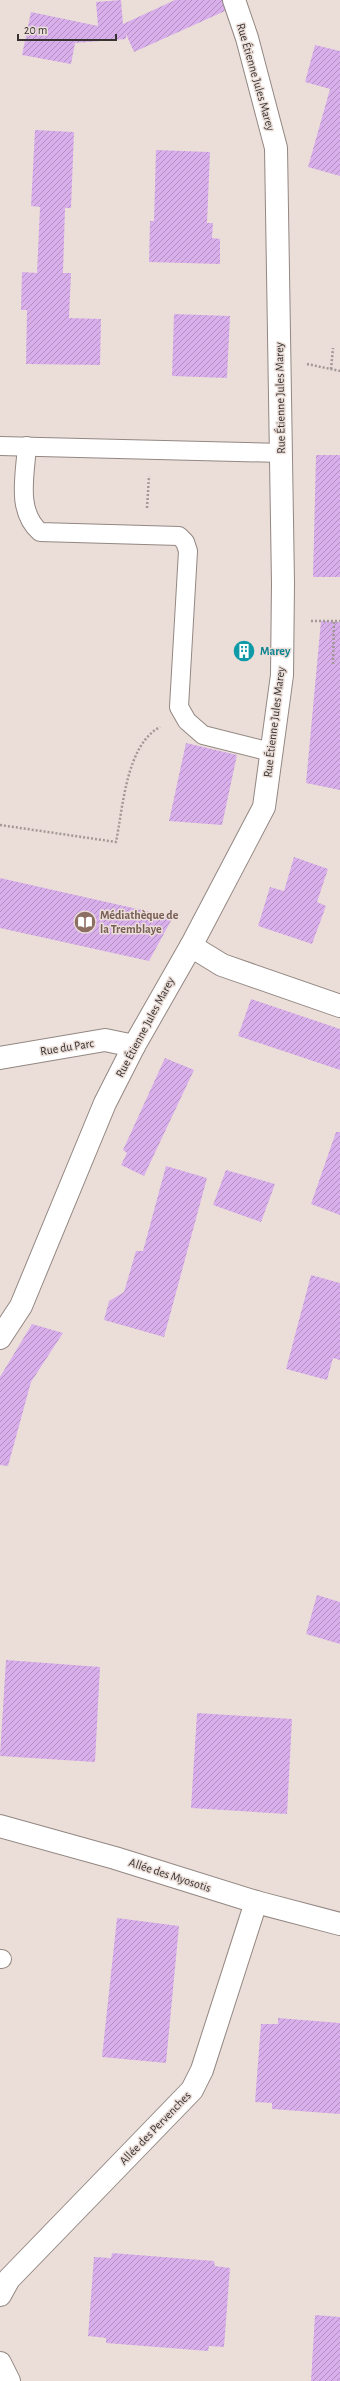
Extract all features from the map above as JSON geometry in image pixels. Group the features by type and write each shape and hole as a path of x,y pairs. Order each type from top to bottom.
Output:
{"street":[{"name":"Rue Étienne Jules Marey","path":"0,1338 21,1306 105,1103 134,1046 191,946 264,807 282,675 281,453 276,148 247,38 234,0"},
{"path":"191,946 222,965 340,1006"},
{"name":"Rue du Parc","path":"0,1058 106,1040 134,1046"},
{"name":"Allée des Myosotis","path":"0,1826 115,1858 256,1902 340,1924"},
{"name":"Allée des Pervenches","path":"0,2295 9,2279 192,2090 202,2070 256,1902"},
{"path":"0,2363 8,2381"}],"lane":[{"path":"0,446 281,453"},
{"path":"27,446 23,504 31,524 40,532 179,536 185,542 188,551 179,707 187,721 203,735 271,752"}],"path":[{"path":"331,369 333,348"},
{"path":"146,535 150,450"},
{"path":"334,621 334,664"},
{"path":"0,825 116,842 131,765 150,732 183,714"}],"building":[{"path":"121,0 123,24 175,0 222,0 225,11 134,52 126,34 126,39 75,43 71,64 22,55 31,12 98,26 96,2"},
{"path":"315,45 340,51 340,176 308,167 330,89 305,82"},
{"path":"35,130 74,132 71,208 65,208 63,273 71,273 69,318 101,319 100,365 26,364 27,310 21,310 22,272 37,273 40,207 31,206"},
{"path":"156,150 210,152 207,223 213,223 212,238 220,239 220,264 149,262 150,221 154,221"},
{"path":"174,314 230,316 227,378 172,376"},
{"path":"316,455 340,455 340,577 313,577"},
{"path":"321,621 340,622 340,790 306,783"},
{"path":"186,743 237,755 222,825 169,821"},
{"path":"294,857 328,869 317,902 326,906 312,944 258,926 270,887 284,891"},
{"name":"Médiathèque de la Tremblaye","path":"0,878 173,917 149,961 0,928"},
{"path":"251,999 340,1029 340,1070 238,1036"},
{"path":"165,1058 194,1070 144,1176 121,1165 127,1153 123,1150"},
{"path":"336,1132 340,1132 340,1215 311,1204"},
{"path":"166,1166 207,1178 164,1337 104,1320 109,1301 124,1292 136,1251 143,1251"},
{"path":"226,1170 275,1184 261,1222 213,1205"},
{"path":"311,1275 340,1283 340,1360 333,1358 327,1380 286,1369"},
{"path":"32,1324 63,1333 31,1382 8,1466 0,1465 0,1377"},
{"path":"317,1595 340,1602 340,1644 306,1634"},
{"path":"6,1660 100,1667 95,1762 0,1756"},
{"path":"197,1713 292,1719 287,1814 191,1808"},
{"path":"117,1918 179,1926 166,2063 102,2057"},
{"path":"278,2018 340,2023 340,2114 272,2109 272,2103 255,2102 261,2024 278,2024"},
{"path":"112,2253 214,2261 215,2266 230,2268 224,2347 209,2346 208,2351 106,2343 106,2338 88,2336 94,2257 111,2258"},
{"path":"315,2315 340,2317 340,2381 311,2381"}],"place":[{"name":"Marey","path":"244,651"},
{"name":"Médiathèque de la Tremblaye","path":"85,922"}]}
